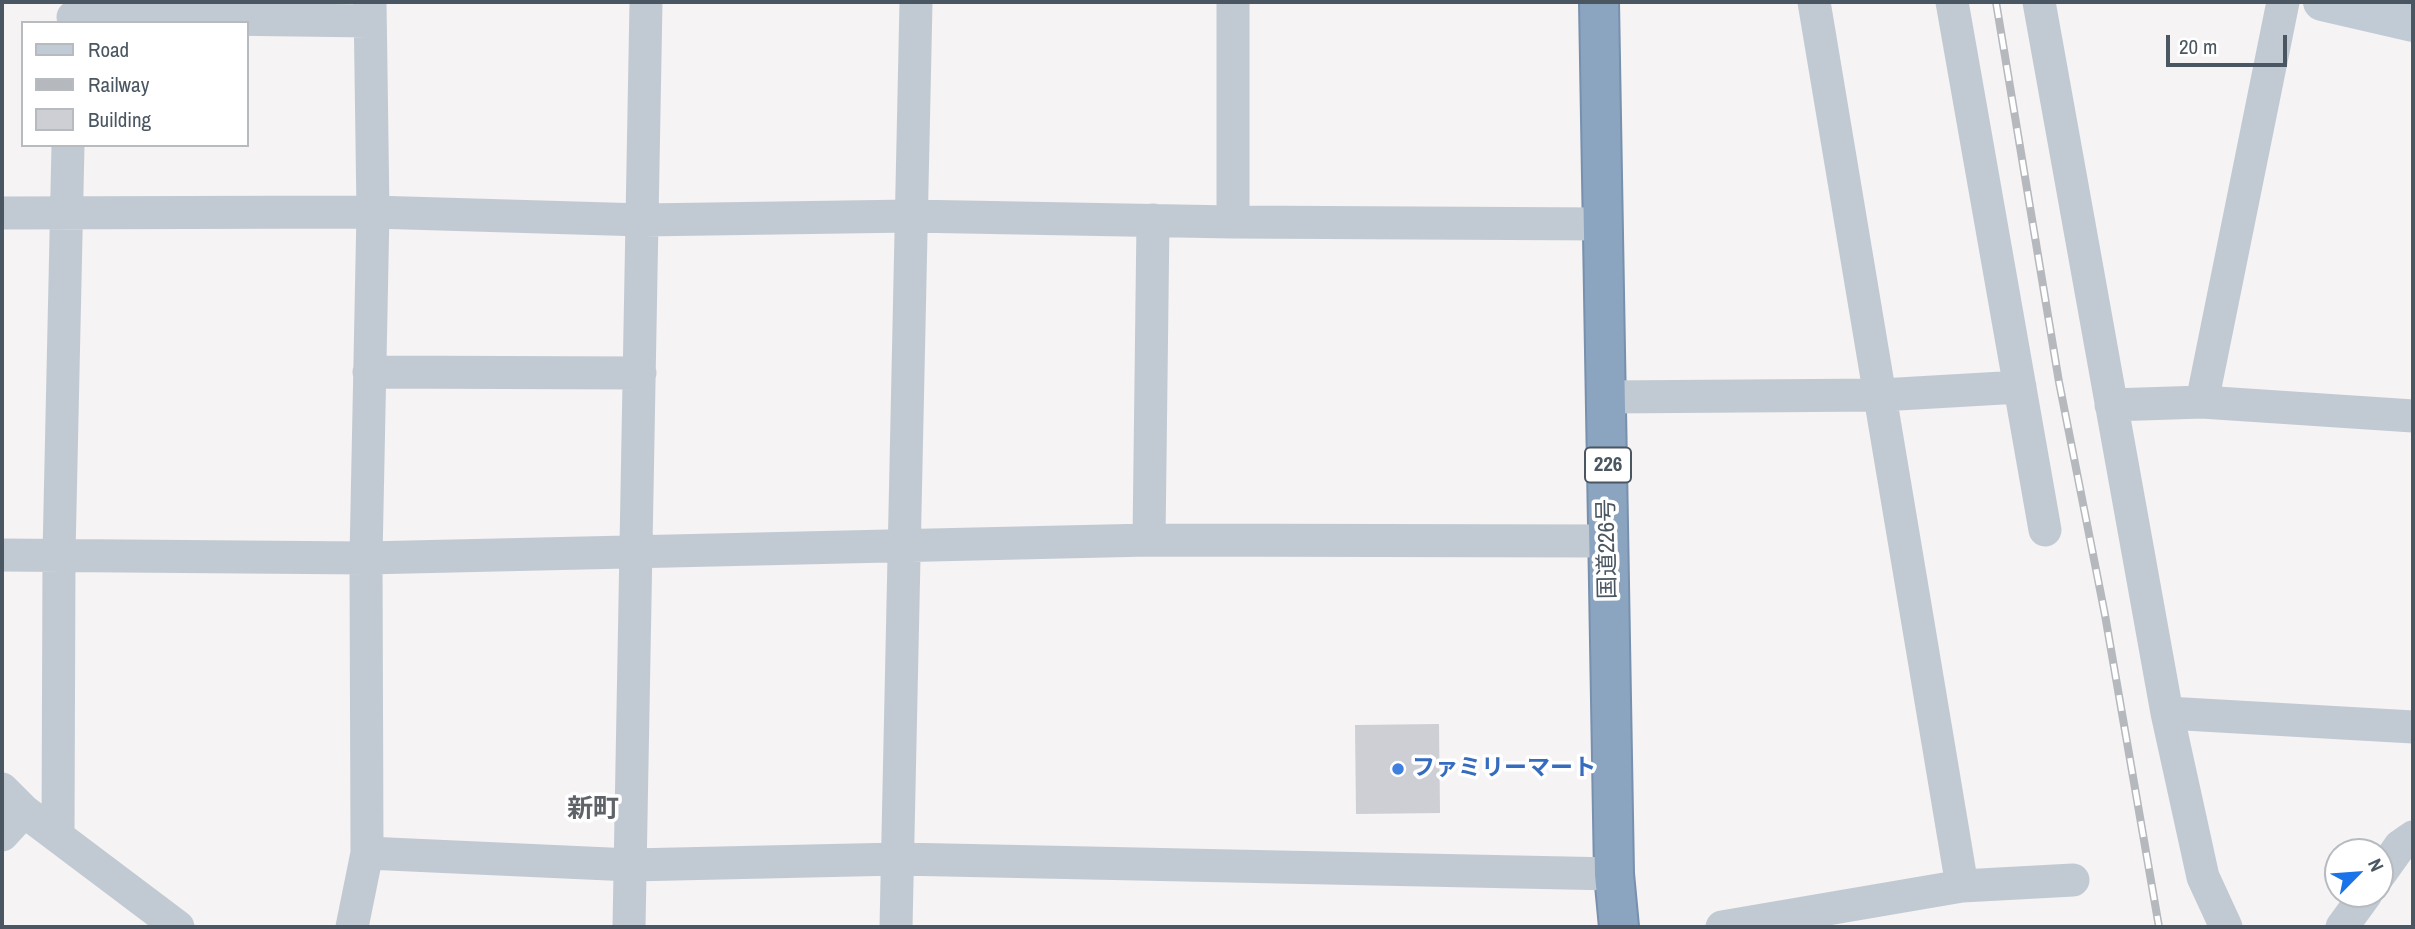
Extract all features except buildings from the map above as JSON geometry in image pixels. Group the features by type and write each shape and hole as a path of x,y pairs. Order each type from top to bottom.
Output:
{"highway":[{"name":"国道226号","path":"1599,2 1614,874 1619,927"}],"street":[{"path":"629,927 646,2"},
{"path":"896,927 916,2"},
{"path":"1233,2 1233,222"},
{"path":"1814,2 1962,886"},
{"path":"1952,2 2045,530"},
{"path":"2039,2 2167,713 2203,877 2226,927"},
{"path":"2202,402 2283,2"},
{"path":"2322,2 2413,23"},
{"path":"73,14 370,11 373,212 366,558 367,853 352,927"},
{"path":"58,836 59,554 68,147"},
{"path":"2,213 373,212 643,220 911,216 1233,222 1603,224"},
{"path":"1149,540 1153,220"},
{"path":"369,372 640,373"},
{"path":"1607,397 1881,395 2020,387"},
{"path":"2110,405 2202,402 2413,415"},
{"path":"2,555 366,558 1149,540 1608,541"},
{"path":"2167,713 2413,727"},
{"path":"2,835 13,800 178,927"},
{"path":"2394,854 2400,846 2413,837"},
{"path":"367,853 631,865 899,859 1614,874"},
{"path":"1722,927 1962,886 2073,880"},
{"path":"2342,927 2356,908"}],"railway":[{"path":"1996,2 2059,382 2105,615 2159,927"}],"place":[{"name":"ファミリーマート","path":"1398,769"}],"district":[{"name":"新町","path":"593,810"}]}
